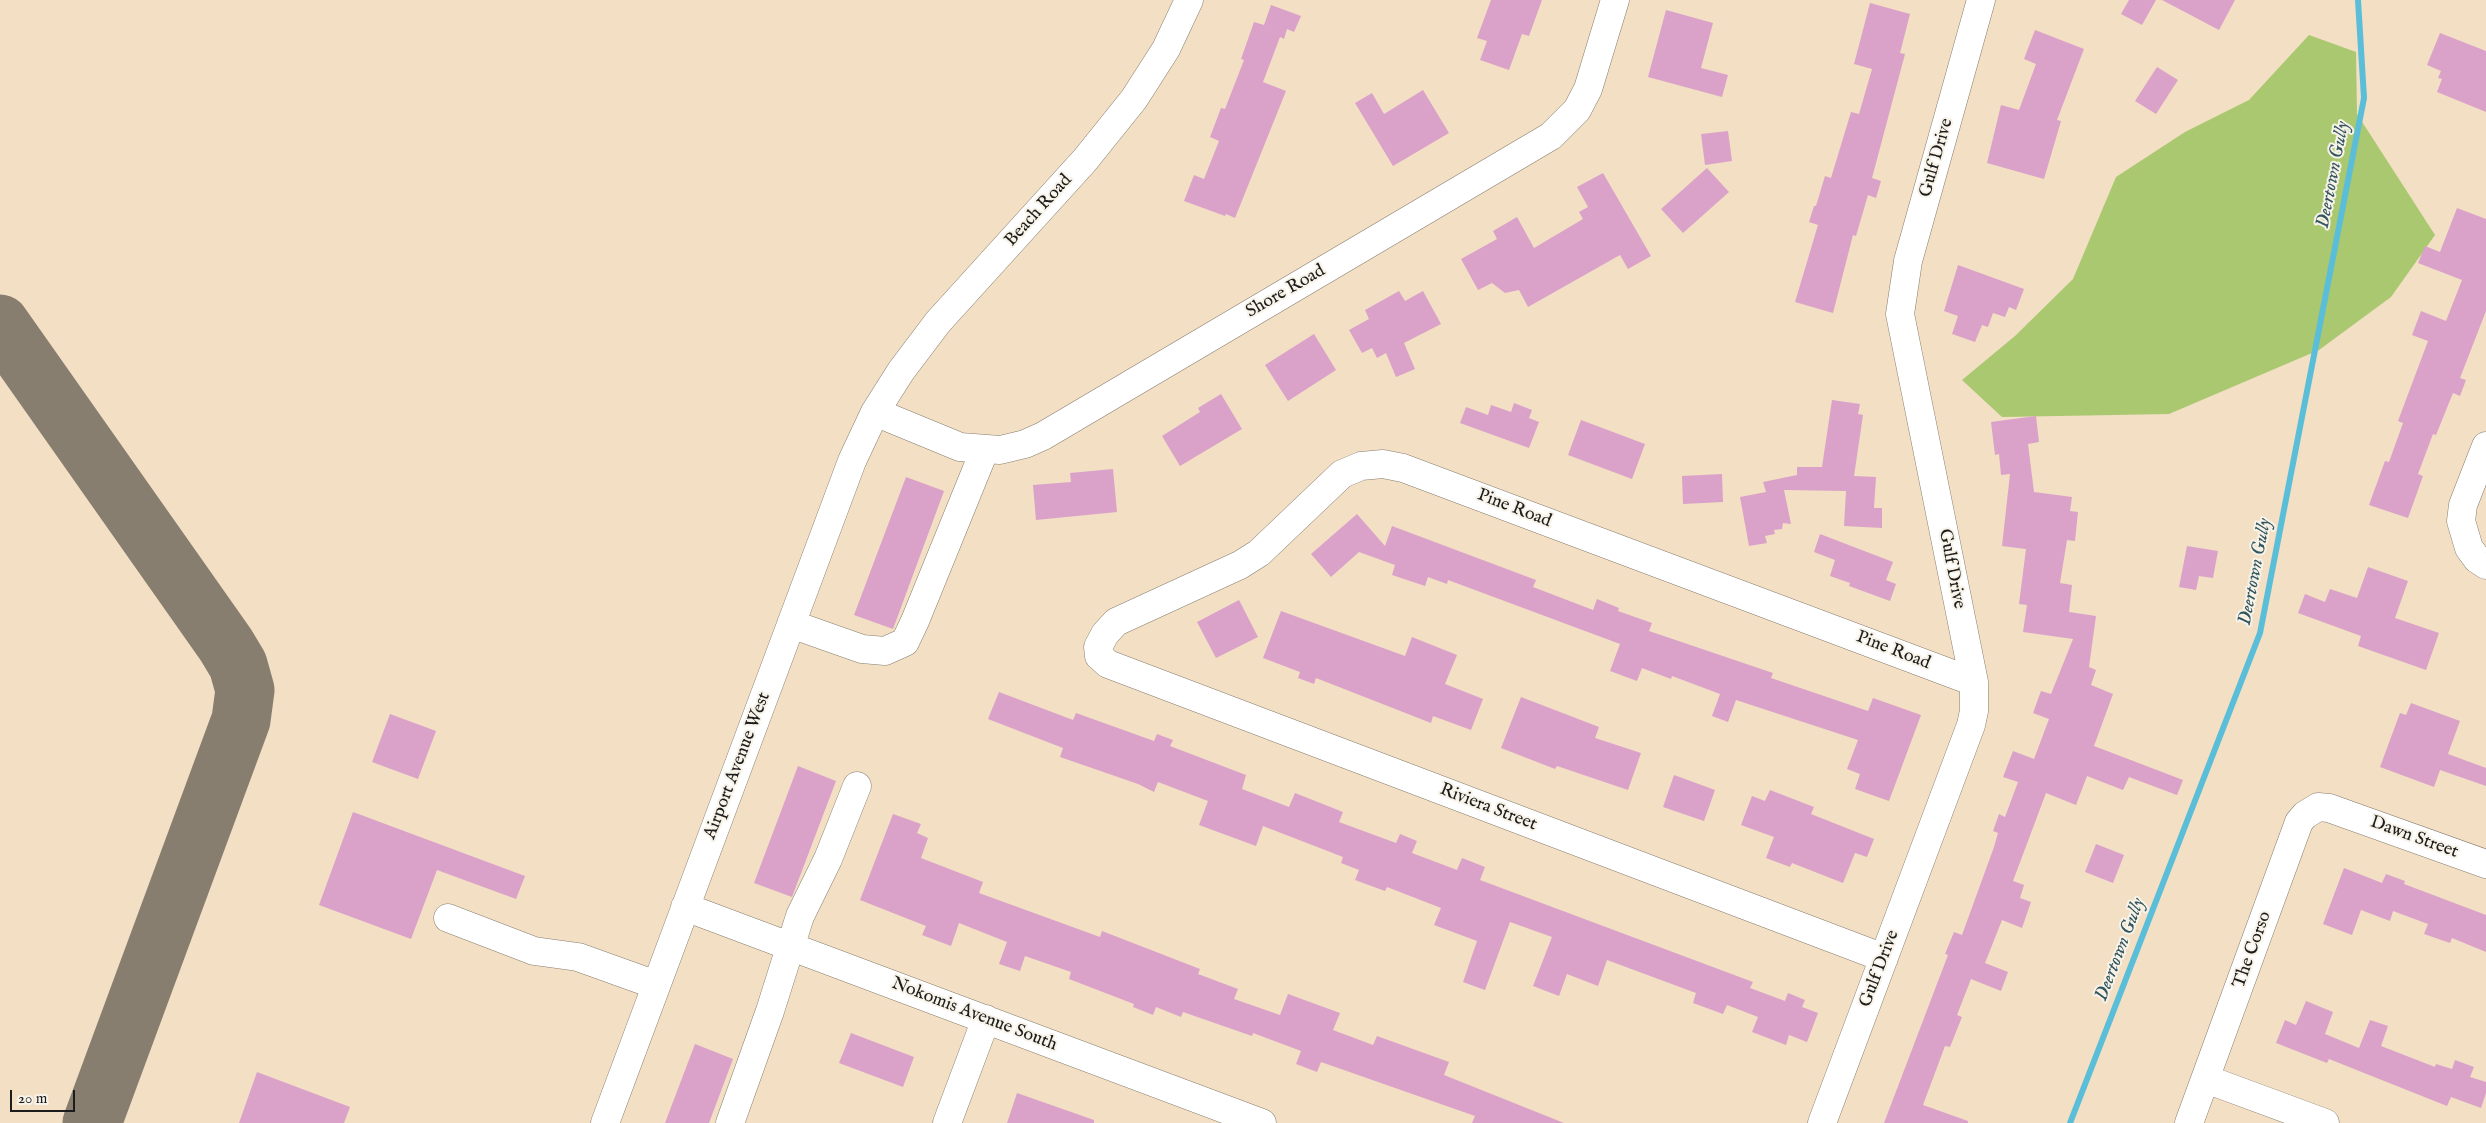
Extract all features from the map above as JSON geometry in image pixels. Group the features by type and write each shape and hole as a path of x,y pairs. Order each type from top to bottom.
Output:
{"street":[{"name":"Beach Road","path":"875,412 901,371 938,322 1085,160 1134,99 1166,49 1189,0"},
{"name":"Shore Road","path":"875,412 960,447 1000,450 1025,444 1043,436 1551,136 1577,110 1588,89 1615,0"},
{"name":"Gulf Drive","path":"1822,1123 1971,725 1975,696 1974,682 1900,314 1908,261 1981,0"},
{"name":"Airport Avenue West","path":"605,1123 852,461 875,412"},
{"path":"2486,446 2463,505 2461,521 2469,548 2477,559 2486,565"},
{"path":"791,624 862,649 885,652 905,642 916,621 984,449"},
{"name":"Pine Road","path":"1098,652 1105,634 1116,622 1240,565 1259,553 1342,474 1361,466 1383,464 1403,468 1974,682"},
{"name":"Riviera Street","path":"1098,652 1101,659 1108,664 1884,958"},
{"path":"730,1123 800,916 828,860 857,786"},
{"name":"The Corso","path":"2189,1123 2299,822 2305,815 2318,807 2341,811"},
{"name":"Dawn Street","path":"2341,811 2486,864"},
{"name":"Nokomis Avenue South","path":"685,907 986,1019 1247,1120"},
{"path":"448,918 534,951 578,957 656,985"},
{"path":"947,1123 986,1019"},
{"path":"2206,1079 2325,1123"}],"green space":[{"path":"2309,35 2356,52 2357,114 2435,235 2391,297 2319,350 2169,414 2002,417 1962,380 2015,336 2073,279 2116,177 2185,132 2249,100"}],"building":[{"path":"1491,0 1542,0 1529,36 1522,34 1509,70 1480,60 1487,41 1477,38"},
{"path":"2129,0 2156,0 2142,25 2121,14"},
{"path":"2162,0 2235,0 2219,30"},
{"path":"1870,3 1910,14 1900,53 1905,54 1872,178 1881,181 1876,198 1868,195 1856,236 1853,235 1833,313 1795,302 1818,225 1809,222 1814,206 1816,206 1825,176 1831,178 1851,112 1859,114 1872,69 1854,64"},
{"path":"1271,5 1301,16 1294,32 1287,29 1284,39 1280,37 1263,82 1286,91 1235,218 1184,201 1194,175 1204,179 1219,141 1210,137 1221,108 1225,109 1244,60 1241,59 1254,22 1264,25"},
{"path":"1666,10 1713,23 1701,68 1728,75 1722,97 1648,77"},
{"path":"2035,30 2084,49 2057,120 2061,121 2044,179 1987,163 2001,105 2019,110 2036,64 2024,59"},
{"path":"2440,33 2486,51 2486,112 2437,92 2442,79 2438,78 2441,71 2427,65"},
{"path":"2157,67 2178,80 2156,114 2135,101"},
{"path":"1423,90 1449,133 1393,166 1355,103 1372,93 1384,114"},
{"path":"1728,131 1732,161 1705,165 1701,134"},
{"path":"1707,168 1729,192 1683,233 1661,209"},
{"path":"1603,173 1651,256 1628,269 1620,255 1528,307 1519,290 1505,293 1492,283 1478,290 1461,259 1497,239 1493,231 1517,217 1534,248 1583,219 1579,212 1588,207 1577,187"},
{"path":"2457,208 2486,219 2486,311 2460,378 2466,380 2460,396 2453,393 2436,435 2433,434 2418,474 2423,476 2408,518 2369,505 2385,461 2389,462 2403,423 2398,421 2428,341 2412,335 2421,311 2446,321 2462,280 2418,263 2425,246 2440,252"},
{"path":"1958,265 2024,289 2016,310 2009,307 2005,317 1993,313 1988,327 1982,325 1975,342 1952,334 1958,316 1944,311"},
{"path":"1399,291 1405,301 1423,291 1441,324 1404,343 1415,369 1396,377 1386,353 1377,358 1372,348 1362,353 1349,330 1369,319 1365,310"},
{"path":"1314,334 1336,370 1288,401 1265,365"},
{"path":"1221,394 1242,429 1180,466 1162,436 1200,412 1198,408"},
{"path":"1832,400 1860,404 1858,414 1863,415 1854,476 1876,477 1874,508 1882,508 1882,528 1844,526 1846,491 1784,490 1791,524 1783,523 1782,529 1774,530 1775,534 1765,536 1767,543 1749,546 1740,497 1766,492 1763,482 1797,475 1797,467 1822,467"},
{"path":"1514,403 1532,410 1529,418 1539,422 1529,448 1460,423 1466,407 1488,415 1491,405 1511,412"},
{"path":"2036,416 2039,442 2028,444 2034,492 2072,497 2070,511 2078,512 2075,541 2067,540 2060,583 2072,585 2069,612 2096,616 2089,667 2096,670 2091,685 2113,694 2094,746 2183,780 2177,795 2129,777 2123,790 2087,776 2076,805 2046,793 2013,881 2024,885 2020,898 2031,902 2022,928 2002,920 1985,963 2008,972 2001,991 1971,979 1957,1015 1962,1017 1950,1047 1945,1046 1923,1105 1968,1121 1968,1123 1884,1123 1948,955 1945,954 1954,932 1962,935 1994,847 1998,833 1993,831 1999,814 2005,817 2018,782 2003,777 2013,751 2034,759 2049,719 2033,713 2041,691 2051,694 2073,639 2023,632 2027,605 2019,604 2026,549 2002,546 2010,474 2001,475 1999,454 1995,455 1991,422"},
{"path":"1581,420 1645,444 1632,479 1568,455"},
{"path":"1113,469 1117,512 1036,520 1033,485 1071,482 1070,473"},
{"path":"1722,474 1723,502 1683,504 1682,476"},
{"path":"906,477 944,491 893,629 854,615"},
{"path":"1357,514 1385,546 1392,526 1536,580 1533,587 1593,610 1597,599 1619,608 1618,611 1652,623 1649,631 1773,673 1771,678 1868,711 1873,698 1921,715 1889,801 1855,789 1860,774 1847,769 1858,740 1736,700 1728,722 1712,716 1720,694 1672,676 1671,679 1642,668 1637,681 1610,671 1620,644 1448,580 1447,584 1428,577 1425,586 1392,575 1395,565 1359,552 1331,577 1311,554"},
{"path":"1820,534 1893,562 1886,580 1896,584 1890,601 1849,586 1850,583 1830,576 1835,560 1814,552"},
{"path":"2187,546 2218,551 2213,578 2199,576 2196,590 2179,587"},
{"path":"2368,567 2408,581 2395,618 2439,633 2426,670 2358,646 2361,636 2298,613 2305,594 2325,602 2330,589 2357,598"},
{"path":"1239,600 1258,637 1216,658 1197,622"},
{"path":"1281,611 1405,656 1412,637 1457,655 1445,684 1483,699 1471,730 1433,716 1431,723 1316,678 1314,684 1298,678 1300,672 1263,658"},
{"path":"999,692 1073,720 1076,713 1154,741 1157,734 1173,740 1170,746 1246,775 1242,789 1289,807 1295,793 1343,812 1339,822 1396,843 1400,834 1417,841 1412,853 1457,870 1462,858 1485,867 1480,880 1753,982 1750,988 1785,1001 1788,993 1805,1000 1802,1007 1818,1013 1807,1042 1789,1035 1786,1045 1752,1032 1758,1017 1727,1005 1723,1014 1693,1003 1696,993 1607,960 1598,986 1567,974 1559,996 1533,986 1552,937 1510,922 1485,990 1463,982 1477,941 1434,925 1441,908 1387,887 1385,891 1355,880 1359,870 1341,863 1343,857 1263,826 1256,846 1199,825 1208,801 1158,782 1154,792 1138,784 1060,757 1063,748 988,719"},
{"path":"1521,697 1599,727 1595,738 1641,753 1628,790 1557,766 1555,769 1501,748"},
{"path":"2411,703 2460,721 2448,754 2486,768 2486,786 2440,770 2434,787 2380,767 2400,713 2406,715"},
{"path":"390,714 436,731 418,779 372,762"},
{"path":"798,766 836,781 792,897 754,883"},
{"path":"1674,775 1715,790 1704,821 1663,807"},
{"path":"1770,790 1814,807 1811,814 1874,839 1867,857 1855,853 1843,883 1792,863 1790,867 1766,858 1774,837 1741,825 1752,796 1765,801"},
{"path":"353,812 525,876 516,899 437,870 411,939 319,905"},
{"path":"893,814 921,824 917,833 928,838 921,858 983,882 979,893 1100,937 1102,931 1200,969 1198,974 1238,989 1234,999 1280,1015 1288,994 1340,1013 1333,1030 1373,1045 1377,1036 1449,1062 1444,1075 1564,1123 1472,1123 1475,1116 1321,1062 1317,1072 1296,1064 1301,1051 1253,1033 1252,1036 1183,1012 1181,1017 1156,1007 1153,1015 1133,1007 1134,1004 1069,979 1071,972 1025,956 1020,971 999,964 1007,942 959,923 951,946 922,935 926,926 860,900"},
{"path":"2096,844 2124,855 2113,883 2085,872"},
{"path":"2344,868 2382,883 2386,874 2405,881 2404,884 2486,915 2486,952 2452,938 2450,943 2424,934 2428,924 2393,911 2390,921 2361,910 2352,935 2323,924"},
{"path":"2306,1001 2333,1012 2325,1034 2359,1048 2370,1020 2388,1026 2381,1046 2435,1067 2436,1064 2452,1069 2455,1060 2474,1067 2470,1077 2486,1082 2486,1093 2481,1108 2451,1097 2447,1106 2329,1059 2327,1063 2276,1043 2285,1020 2296,1025"},
{"path":"851,1033 914,1057 903,1087 839,1063"},
{"path":"695,1044 733,1059 709,1123 665,1123"},
{"path":"257,1072 350,1107 344,1123 239,1123"},
{"path":"1017,1093 1094,1120 1094,1123 1007,1123"}],"waterway":[{"name":"Deertown Gully","path":"2070,1123 2260,633 2364,98 2358,0"}],"taxiway":[{"path":"0,324 226,645 238,665 245,690 241,720 92,1123"}]}
